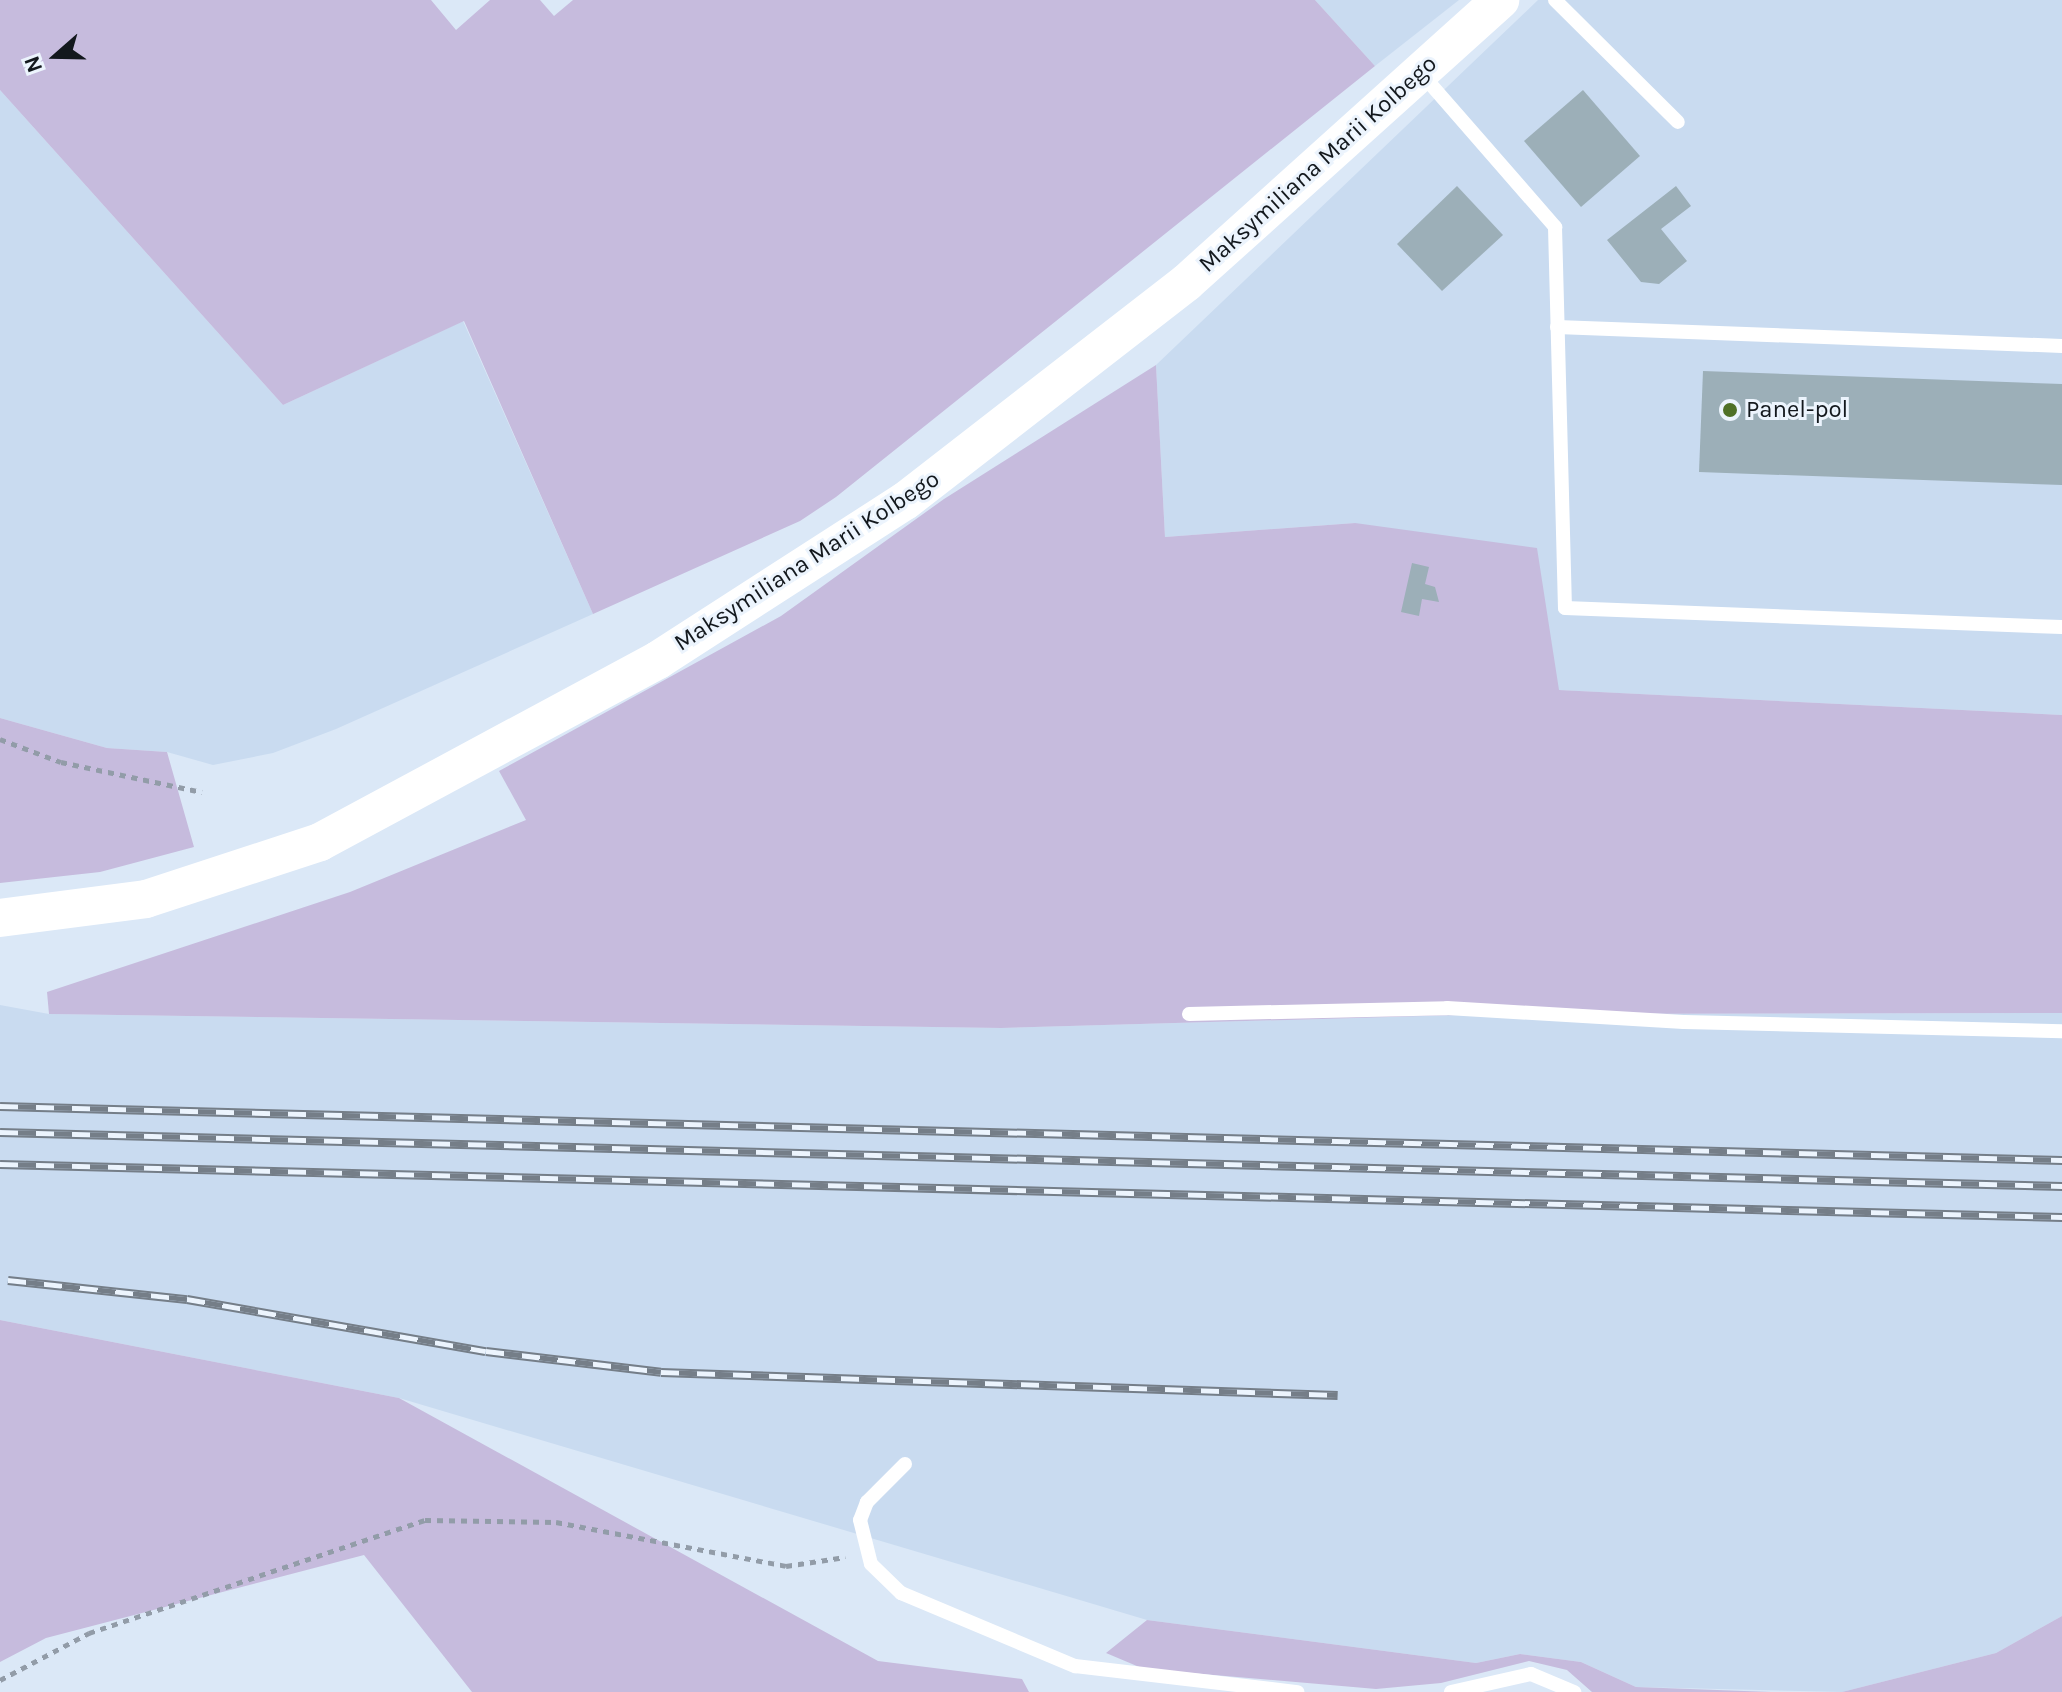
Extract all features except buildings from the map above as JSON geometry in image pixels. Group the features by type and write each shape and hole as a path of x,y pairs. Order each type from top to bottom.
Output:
{"street":[{"name":"Maksymiliana Marii Kolbego","path":"0,918 146,899 320,842 658,660 905,501 1186,283 1500,0"}],"lane":[{"path":"1555,0 1678,122"},
{"path":"1420,72 1555,227 1565,608 2062,627"},
{"path":"1557,327 2062,346"},
{"path":"1189,1014 1447,1008 1684,1022 2062,1031"},
{"path":"905,1464 862,1511 866,1553 901,1593 1075,1666 1297,1692"},
{"path":"1451,1692 1531,1674 1574,1692"}],"path":[{"path":"0,739 61,762 202,792"},
{"path":"0,1680 89,1633 425,1520 556,1522 786,1566 866,1553"}],"shaded area":[{"path":"0,0 431,0 456,30 490,0 540,0 554,16 573,0 1315,0 1375,66 836,497 800,521 593,614 464,321 283,405 0,90"},
{"path":"1315,0 1459,0 1375,66"},
{"path":"1538,0 2062,0 2062,715 1558,690 1355,523 1165,537 1156,365"},
{"path":"0,90 283,405 463,321 593,614 336,729 273,753 213,765 167,752 107,748 0,718"},
{"path":"1156,365 1165,537 1355,523 1537,548 1559,690 2062,715 2062,1013 1496,1014 1001,1028 49,1014 47,992 350,892 526,820 499,771 781,616 944,499"},
{"path":"0,718 107,748 167,752 194,847 100,872 0,883"},
{"path":"0,1005 49,1014 1001,1028 1496,1014 2062,1013 2062,1616 1996,1653 1842,1692 1636,1687 1581,1662 1520,1654 1476,1663 1147,1620 399,1398 0,1320"},
{"path":"0,1320 399,1398 878,1661 1022,1679 1029,1692 472,1692 364,1555 46,1638 0,1662"},
{"path":"2062,1616 2062,1692 1842,1692 1996,1653"},
{"path":"1147,1620 1476,1663 1520,1654 1581,1662 1636,1687 1771,1692 1592,1692 1567,1670 1529,1661 1441,1683 1376,1689 1144,1669 1106,1653"}],"railway":[{"path":"0,1106 2062,1160"},
{"path":"0,1132 2062,1186"},
{"path":"0,1164 2062,1217"},
{"path":"8,1280 187,1299 486,1351 661,1372 1338,1395"}],"place":[{"name":"Panel-pol","path":"1730,410"}]}
